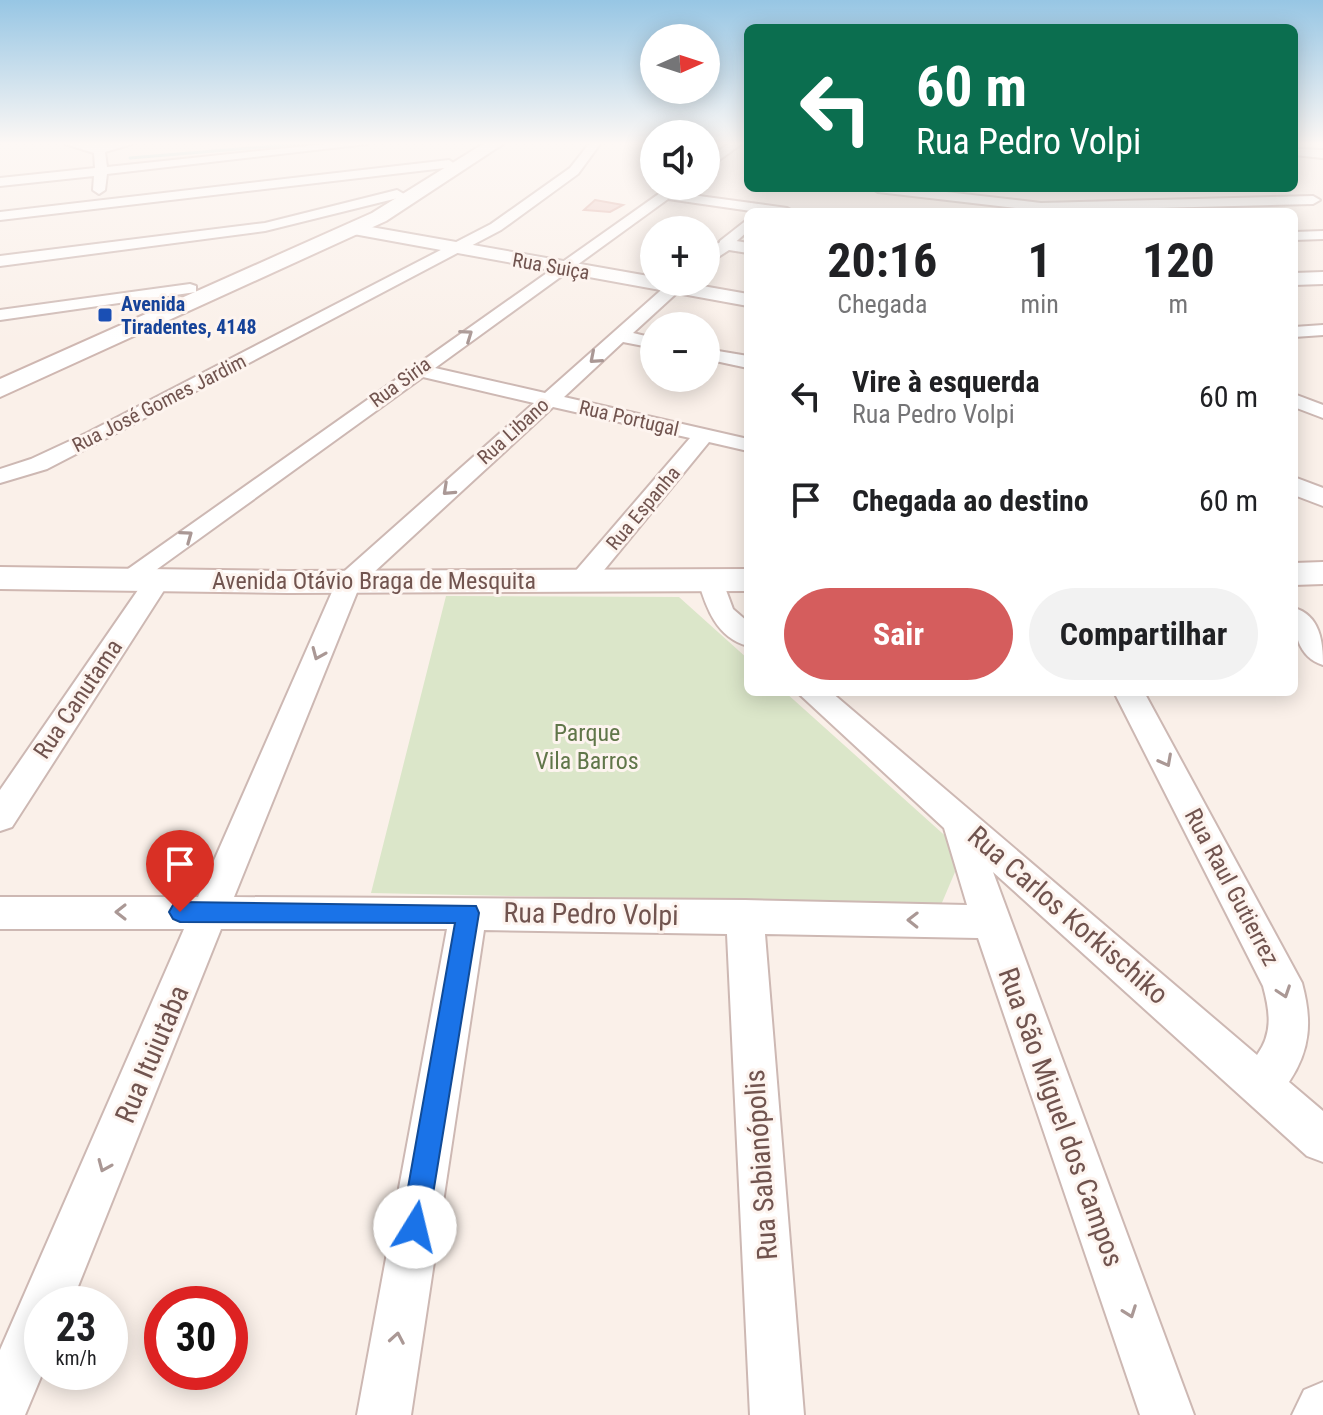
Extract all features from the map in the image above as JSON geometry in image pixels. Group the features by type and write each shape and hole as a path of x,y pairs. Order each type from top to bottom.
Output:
{"main road":[{"path":"0,374 190,289 323,235 368,210"},
{"path":"0,389 370,210"},
{"path":"1298,574 1323,573"},
{"name":"Avenida Otávio Braga de Mesquita","path":"0,578 348,582 744,580"}],"street":[{"path":"0,216 49,210"},
{"path":"0,261 265,227 333,210"},
{"name":"Rua José Gomes Jardim","path":"0,476 39,464 94,437 455,249 521,210"},
{"name":"Rua Siria","path":"140,581 417,370 644,210"},
{"path":"265,227 323,235"},
{"path":"720,248 744,227"},
{"name":"Rua Suiça","path":"323,235 455,249 640,279"},
{"path":"1298,236 1323,235"},
{"path":"725,244 744,247"},
{"path":"1298,279 1323,278"},
{"path":"0,315 190,289"},
{"name":"Rua Suiça","path":"720,294 744,299"},
{"name":"Rua Libano","path":"348,582 664,296"},
{"path":"105,300 149,307"},
{"path":"1298,332 1323,330"},
{"path":"619,336 640,340"},
{"path":"720,357 744,361"},
{"name":"Rua Portugal","path":"417,370 744,444"},
{"path":"1298,399 1323,396"},
{"path":"1298,401 1323,412"},
{"name":"Rua Espanha","path":"582,580 704,435"},
{"path":"1298,487 1323,498"},
{"path":"711,580 721,613 744,633"},
{"name":"Rua Canutama","path":"0,817 140,581"},
{"name":"Rua Ituiutaba","path":"54,1286 348,582"},
{"path":"1298,622 1323,655"},
{"name":"Rua Carlos Korkischiko","path":"817,696 1323,1140"},
{"name":"Rua Raul Gutierrez","path":"1131,696 1282,983 1290,1008 1290,1037 1282,1059 1260,1084"},
{"name":"Rua São Miguel dos Campos","path":"958,819 991,922 1167,1415"},
{"name":"Rua Pedro Volpi","path":"0,913 468,913 991,922"},
{"path":"384,1415 468,913"},
{"name":"Rua Sabianópolis","path":"745,916 777,1415"},
{"path":"0,1412 24,1355"},
{"path":"1319,1415 1323,1409"}],"green space":[{"name":"Parque Vila Barros","path":"446,596 679,597 744,655 744,696 789,696 951,841 955,872 941,905 371,893"}],"place":[{"name":"Avenida Tiradentes, 4148","path":"105,315"}],"route":[{"path":"180,912 468,913 415,1227"}]}
